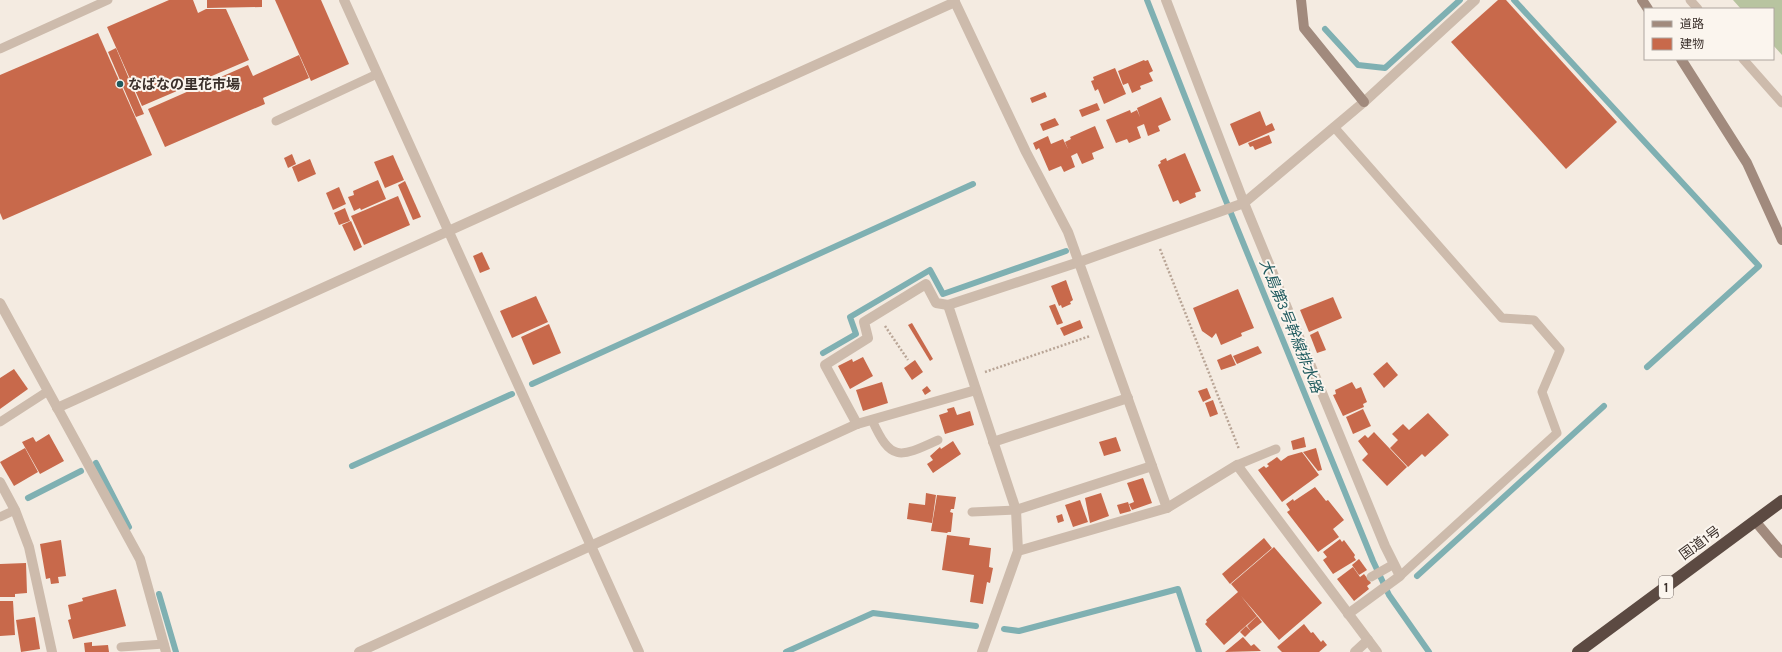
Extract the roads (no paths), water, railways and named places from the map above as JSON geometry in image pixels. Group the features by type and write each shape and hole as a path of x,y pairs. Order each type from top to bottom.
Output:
{"highway":[{"name":"国道1号","path":"1578,652 1782,501"}],"street":[{"path":"344,0 639,652"},
{"path":"1166,0 1241,204 1398,578 1348,614"},
{"path":"1301,0 1304,28 1364,102"},
{"path":"858,424 825,365 868,338 864,322 926,284 936,302 948,305 1079,262 1241,204 1364,102 1475,0"},
{"path":"57,408 955,1 1026,152 1068,232 1167,508"},
{"path":"1682,60 1746,163 1782,240"},
{"path":"948,305 1016,510 1018,551 982,652"},
{"path":"1,310 48,390 140,559 165,648"},
{"path":"359,652 858,424 976,390"},
{"path":"994,442 1128,398"},
{"path":"1018,551 1167,508 1241,464 1348,614 1377,652"},
{"path":"1016,510 1152,466"},
{"path":"0,482 15,510 29,548 52,652"},
{"path":"1755,521 1782,553"},
{"path":"1355,652 1368,640"}],"lane":[{"path":"0,49 108,0"},
{"path":"1690,0 1697,8"},
{"path":"1744,60 1782,103"},
{"path":"276,121 377,74"},
{"path":"1334,127 1502,318 1534,320 1560,350 1542,392 1557,433 1398,578"},
{"path":"0,422 48,390"},
{"path":"872,420 880,438 886,446 899,453 910,453 938,440"},
{"path":"1241,464 1276,449"},
{"path":"0,517 15,510"},
{"path":"972,512 1016,510"},
{"path":"1370,577 1392,565"},
{"path":"121,647 165,648"}],"waterway":[{"name":"大島第3号幹線排水路","path":"1147,0 1224,196 1373,561 1389,595 1429,652"},
{"path":"1325,29 1358,65 1385,68 1460,0"},
{"path":"1514,0 1759,266 1647,367"},
{"path":"532,384 973,184"},
{"path":"823,353 856,334 850,317 930,270 943,294 1066,251"},
{"path":"352,466 512,394"},
{"path":"1417,576 1604,406"},
{"path":"96,463 129,527"},
{"path":"28,498 81,471"},
{"path":"1004,629 1019,631 1178,589 1199,652"},
{"path":"159,594 176,652"},
{"path":"786,652 873,613 976,626"}],"place":[{"name":"なばなの里花市場","path":"120,84"}]}
